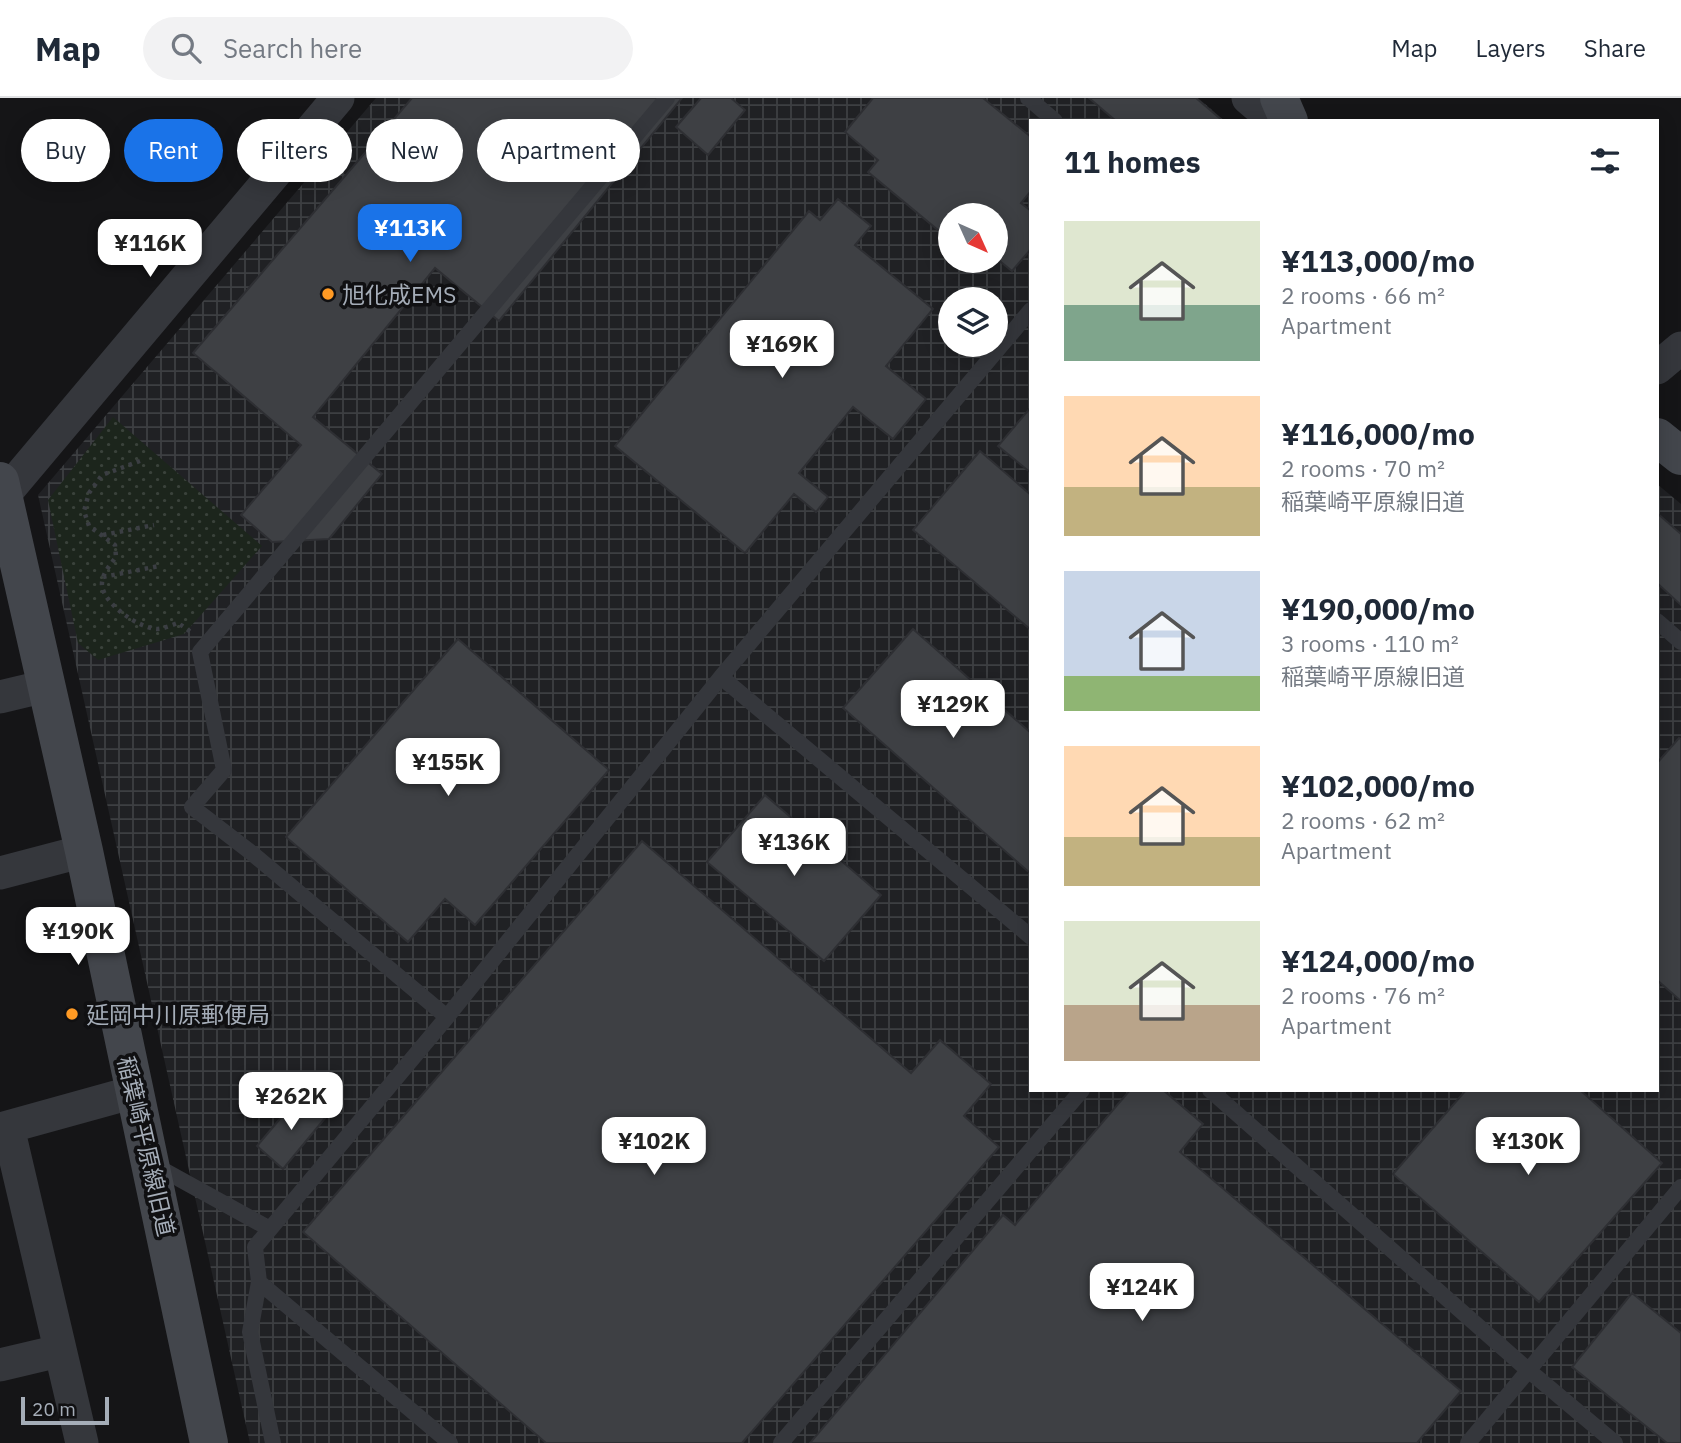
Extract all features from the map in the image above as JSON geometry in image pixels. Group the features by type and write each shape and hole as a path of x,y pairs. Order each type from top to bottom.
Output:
{"street":[{"path":"2,488 338,98"},
{"path":"1248,98 1273,119"},
{"path":"1279,98 1288,119"},
{"path":"1659,366 1681,348"},
{"path":"1659,439 1681,456"},
{"name":"稲葉崎平原線旧道","path":"2,488 85,851 209,1443"},
{"path":"0,697 47,686"},
{"path":"0,873 85,851"},
{"path":"82,1443 4,1128 134,1092"},
{"path":"0,1365 59,1351"}],"lane":[{"path":"447,1017 253,854 192,807 224,770 200,652 667,98"},
{"path":"1028,98 1053,119"},
{"path":"273,1443 250,1332 259,1282 254,1247 447,1017 721,677 1029,312"},
{"path":"1659,623 1681,642"},
{"path":"721,677 1029,935"},
{"path":"781,1443 1080,1092"},
{"path":"1212,1092 1528,1370 1615,1443"},
{"path":"152,1164 270,1229"},
{"path":"1468,1443 1681,1187"},
{"path":"259,1282 450,1443"}],"path":[{"path":"141,461 102,475 89,493 84,511 89,526 115,545 116,557 103,577 102,588 114,608 136,622 157,629 178,623"},
{"path":"103,536 154,525"},
{"path":"103,577 159,566"}],"shaded area":[{"path":"376,98 1198,98 1223,119 1029,119 1029,1092 1659,1092 1659,486 1681,504 1681,1443 250,1443 38,495 304,182 352,182 352,126"},
{"path":"113,417 262,546 184,634 98,660 78,643 48,500"}],"building":[{"name":"旭化成EMS","path":"412,98 682,98 640,149 640,119 477,119 477,182 613,182 499,321 435,268 313,417 382,474 329,539 272,542 241,515 301,445 193,353 340,182 352,182 352,168 366,152 366,182 463,182 463,119 394,119"},
{"path":"701,98 731,98 745,110 708,155 676,127"},
{"path":"873,98 983,98 1029,135 1029,193 1021,203 1029,209 1029,251 1012,271 1008,268 1008,203 938,203 938,230 868,172 878,160 845,132"},
{"path":"1089,98 1196,98 1221,119 1114,119"},
{"path":"838,199 871,226 855,245 933,309 886,366 926,399 893,439 853,407 799,473 828,497 816,512 794,494 745,553 615,446 809,211 820,220"},
{"path":"1029,409 1029,471 998,446"},
{"path":"980,451 1029,493 1029,628 913,530"},
{"path":"1659,515 1681,534 1681,605 1659,585"},
{"path":"913,629 1029,731 1029,872 843,708"},
{"path":"458,639 609,770 475,925 445,899 408,942 286,837"},
{"path":"1679,738 1681,739 1681,1001 1659,982 1659,761"},
{"path":"765,795 881,895 824,961 707,862"},
{"path":"642,841 911,1073 940,1040 991,1084 964,1116 999,1147 742,1443 546,1443 303,1232"},
{"path":"1128,1092 1165,1092 1203,1124 1180,1152 1461,1391 1417,1443 810,1443 1003,1215 1015,1225"},
{"path":"1464,1092 1582,1092 1662,1163 1539,1302 1393,1174"},
{"path":"300,1095 326,1117 283,1169 257,1146"},
{"path":"1632,1293 1681,1333 1681,1443 1667,1443 1572,1367"}],"place":[{"name":"旭化成EMS","path":"328,294"},
{"name":"延岡中川原郵便局","path":"72,1014"}]}
